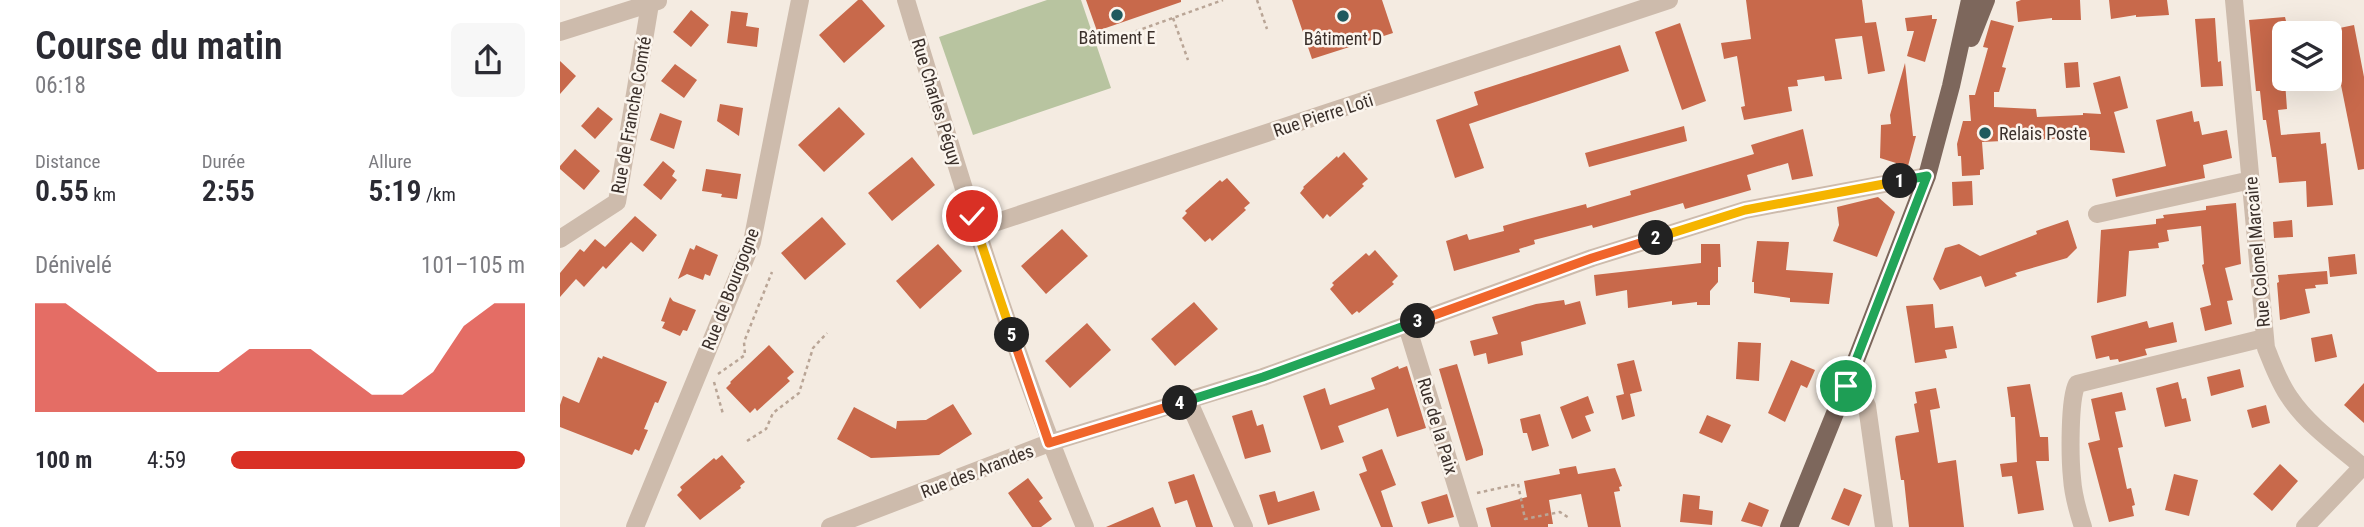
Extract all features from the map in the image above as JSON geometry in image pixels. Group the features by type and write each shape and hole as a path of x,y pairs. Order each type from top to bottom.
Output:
{"main road":[{"path":"1789,527 1927,176 1970,0"},
{"path":"1951,86 1986,0"}],"street":[{"name":"Rue de Bourgogne","path":"635,527 752,242 800,0"},
{"name":"Rue Charles Péguy","path":"906,0 976,229 1049,443 1085,527"},
{"name":"Rue Pierre Loti","path":"976,229 1669,0"},
{"name":"Rue Colonel Marcaire","path":"2234,0 2264,338 2277,375 2290,400 2363,466"},
{"path":"560,33 612,7 655,2"},
{"name":"Rue de Franche Comté","path":"560,239 617,202 655,2"},
{"name":"Rue des Arandes","path":"830,527 1049,443 1263,377 1592,258 1745,210 1927,176"},
{"path":"2097,215 2251,180"},
{"name":"Rue de la Paix","path":"1407,326 1469,527"},
{"path":"2083,527 2072,479 2074,389 2077,384 2264,338"},
{"path":"1846,386 1859,390 1867,406 1884,527"},
{"path":"1188,400 1244,527"},
{"path":"2305,527 2363,466"}],"path":[{"path":"1103,43 1223,0"},
{"path":"1257,0 1267,29"},
{"path":"1172,18 1188,60"},
{"path":"723,414 713,379 745,355 744,342 772,272"},
{"path":"747,441 766,429 773,413 799,393 813,348 827,333"},
{"path":"1460,496 1518,484 1525,519 1560,512 1569,518"}],"green space":[{"path":"1047,0 1081,0 1111,88 973,135 939,37"}],"building":[{"path":"858,0 862,0 885,26 844,63 819,35"},
{"name":"Bâtiment E","path":"1086,0 1181,0 1181,2 1097,31"},
{"name":"Bâtiment D","path":"1292,0 1382,0 1393,33 1312,59"},
{"path":"1746,0 1862,0 1865,23 1876,22 1885,71 1868,74 1862,36 1835,39 1842,79 1825,81 1824,76 1797,80 1798,86 1788,87 1792,111 1744,120 1741,107 1745,106 1737,56 1724,59 1721,43 1751,39"},
{"path":"2080,0 2081,20 2052,18 2018,22 2016,2"},
{"path":"2109,0 2167,0 2169,15 2136,15 2111,19"},
{"path":"691,10 709,25 691,47 673,32"},
{"path":"731,11 748,13 746,26 759,28 757,47 727,43"},
{"path":"1932,15 1932,19 1937,19 1925,62 1907,56 1914,31 1907,31 1905,18"},
{"path":"2285,17 2286,21 2272,21 2272,91 2286,91 2287,109 2278,110 2281,135 2320,132 2321,144 2326,143 2333,205 2307,207 2306,181 2279,183 2276,157 2272,157 2266,120 2263,120 2260,91 2256,91 2249,20"},
{"path":"2215,18 2218,62 2221,61 2223,86 2201,87 2195,19"},
{"path":"1991,20 2014,26 2002,67 2006,68 1999,92 1994,92 1994,107 2036,109 2037,117 2101,114 2093,83 2120,76 2128,108 2114,112 2125,153 2090,150 2090,137 1982,142 1984,169 1980,170 1980,175 1962,176 1957,144 1963,121 1971,121 1969,95 1975,95 1988,48 1983,47"},
{"path":"1680,23 1706,101 1682,110 1655,32"},
{"path":"2354,25 2364,77 2364,169 2358,170 2342,90 2342,28"},
{"path":"1620,45 1629,71 1469,124 1484,168 1455,178 1436,120 1478,105 1474,92"},
{"path":"560,61 576,76 560,94"},
{"path":"2078,62 2080,87 2066,88 2064,63"},
{"path":"1905,63 1913,136 1916,136 1908,166 1896,165 1880,158 1881,125 1891,124 1890,115"},
{"path":"675,64 697,80 684,98 661,81"},
{"path":"720,104 743,108 739,136 717,121"},
{"path":"598,107 613,119 595,139 581,126"},
{"path":"839,107 865,134 824,172 798,145"},
{"path":"2192,111 2194,122 2199,121 2202,135 2227,130 2232,158 2203,165 2205,178 2116,197 2112,179 2166,166 2156,120"},
{"path":"660,113 682,121 674,149 650,140"},
{"path":"1684,126 1687,141 1589,167 1585,153"},
{"path":"1803,129 1813,176 1792,180 1788,163 1747,175 1751,190 1685,209 1683,203 1593,228 1592,225 1534,240 1535,244 1519,249 1520,252 1454,271 1446,241 1467,234 1469,240 1504,231 1503,226 1528,219 1586,204 1587,208 1631,195 1630,191 1754,154 1751,145"},
{"path":"575,149 600,171 584,190 560,169"},
{"path":"1344,152 1368,179 1362,184 1364,186 1330,217 1327,214 1323,219 1300,193 1303,187"},
{"path":"912,157 935,185 892,221 868,193"},
{"path":"663,161 675,171 672,176 677,180 661,200 643,185"},
{"path":"706,169 741,174 737,199 702,191"},
{"path":"1227,178 1250,203 1244,208 1246,210 1212,241 1210,238 1205,242 1182,218 1187,213 1185,211 1220,180 1222,182"},
{"path":"1972,181 1973,205 1953,206 1952,182"},
{"path":"1878,197 1895,212 1877,257 1833,241 1839,225 1837,207"},
{"path":"2236,203 2241,264 2225,268 2233,300 2227,301 2232,324 2205,331 2200,308 2211,305 2202,265 2201,226 2167,230 2169,241 2158,243 2159,248 2129,251 2126,296 2097,303 2101,230 2156,224 2156,219 2164,218 2163,215"},
{"path":"635,216 657,235 643,252 631,242 606,269 603,266 584,287 576,279 560,297 560,273 580,249 584,252 595,239 605,247"},
{"path":"822,217 846,244 805,280 781,253"},
{"path":"2068,220 2077,248 2067,258 2015,273 2017,276 1985,287 1981,276 1940,290 1933,279 1945,248 1959,244 1980,256"},
{"path":"2292,220 2293,237 2274,238 2273,222"},
{"path":"1062,229 1088,256 1046,294 1021,266"},
{"path":"1757,241 1789,242 1786,270 1833,273 1829,304 1790,302 1790,298 1754,293 1752,282"},
{"path":"938,244 962,271 920,309 896,281"},
{"path":"1701,244 1720,244 1721,267 1718,267 1718,282 1710,291 1710,305 1697,305 1697,302 1672,305 1672,301 1628,308 1627,290 1596,296 1594,275 1701,263"},
{"path":"696,245 718,255 710,276 705,274 703,280 687,274 678,279 690,248 694,250"},
{"path":"1375,250 1398,276 1392,282 1394,284 1359,313 1357,311 1352,315 1330,289 1334,285 1332,283 1366,253 1369,256"},
{"path":"2355,254 2357,274 2330,277 2328,257"},
{"path":"2327,271 2328,284 2305,289 2310,313 2280,320 2278,275"},
{"path":"670,297 673,301 696,310 687,331 683,330 680,336 662,328 665,322 661,321"},
{"path":"1564,300 1565,305 1580,301 1586,324 1521,342 1523,355 1488,364 1486,353 1474,356 1470,341 1498,334 1492,317 1536,304"},
{"path":"1194,302 1218,329 1175,366 1151,339"},
{"path":"1933,304 1935,328 1953,326 1957,348 1945,350 1947,358 1915,363 1906,306"},
{"path":"2147,321 2149,328 2173,322 2177,342 2145,349 2147,355 2119,362 2118,359 2110,360 2109,356 2096,359 2091,336"},
{"path":"1087,323 1111,350 1070,388 1045,361"},
{"path":"2332,334 2337,357 2315,362 2311,338"},
{"path":"1738,342 1761,343 1759,381 1736,379"},
{"path":"769,345 794,372 787,378 790,381 757,411 755,408 750,413 726,388"},
{"path":"603,356 667,382 644,429 648,430 639,451 635,449 632,455 560,427 560,405 563,396 579,403 598,357 602,359"},
{"path":"1634,360 1642,391 1630,394 1635,416 1622,420 1616,396 1624,394 1617,364"},
{"path":"1791,360 1815,370 1807,388 1801,385 1785,422 1768,413"},
{"path":"1457,364 1483,450 1483,455 1466,461 1439,369"},
{"path":"1398,366 1399,369 1407,366 1426,428 1397,437 1388,408 1338,426 1344,442 1321,450 1303,396 1325,388 1330,405 1375,389 1371,378"},
{"path":"2240,369 2244,387 2211,396 2207,377"},
{"path":"2178,382 2182,399 2186,398 2191,421 2165,427 2156,388"},
{"path":"2364,383 2364,423 2344,405"},
{"path":"2030,384 2040,437 2048,437 2049,461 2036,461 2044,510 2018,514 2012,476 2002,477 2000,464 2017,462 2015,417 2011,417 2007,387"},
{"path":"1936,388 1940,408 1930,410 1938,463 1956,460 1964,527 1909,527 1904,480 1901,480 1895,439 1896,436 1919,432 1914,404 1917,403 1915,392"},
{"path":"2122,392 2126,410 2115,412 2123,447 2118,448 2127,489 2131,488 2135,505 2132,506 2134,516 2109,522 2088,443 2100,440 2091,399"},
{"path":"1588,396 1594,413 1585,416 1591,431 1572,439 1560,407"},
{"path":"953,404 972,434 939,455 871,458 837,439 854,407 896,429 897,421 926,420"},
{"path":"2266,405 2270,423 2252,428 2247,410"},
{"path":"1252,410 1257,426 1263,424 1271,452 1245,459 1232,416"},
{"path":"1540,414 1549,446 1532,451 1527,433 1523,433 1520,419"},
{"path":"1707,415 1731,425 1722,443 1699,433"},
{"path":"1382,449 1396,485 1381,491 1393,527 1381,527 1359,474 1367,471 1362,457"},
{"path":"722,455 745,482 700,520 677,495 682,490 680,487 714,458 716,460"},
{"path":"2280,464 2298,481 2272,511 2253,494"},
{"path":"1576,466 1578,474 1615,468 1622,486 1619,487 1620,491 1614,492 1621,527 1588,527 1581,494 1549,500 1553,524 1548,524 1548,527 1491,527 1486,508 1527,497 1524,481 1560,474 1559,469"},
{"path":"1194,474 1213,527 1196,527 1187,500 1175,504 1168,482"},
{"path":"2174,474 2198,480 2189,516 2165,510"},
{"path":"1028,478 1043,498 1039,501 1052,519 1041,527 1032,527 1008,493"},
{"path":"1844,488 1862,495 1849,526 1831,519"},
{"path":"1275,491 1278,502 1314,491 1320,510 1268,525 1259,495"},
{"path":"1447,494 1454,517 1428,524 1421,502"},
{"path":"1683,494 1700,496 1699,509 1713,511 1712,525 1680,522"},
{"path":"1749,502 1769,510 1762,527 1741,521"},
{"path":"1153,507 1161,527 1106,527"}],"place":[{"name":"Bâtiment E","path":"1117,15"},
{"name":"Bâtiment D","path":"1343,16"},
{"name":"Relais Poste","path":"1985,133"}],"route":[{"path":"972,216 1049,443 1263,377 1592,258 1745,210 1927,176 1846,386"}]}
